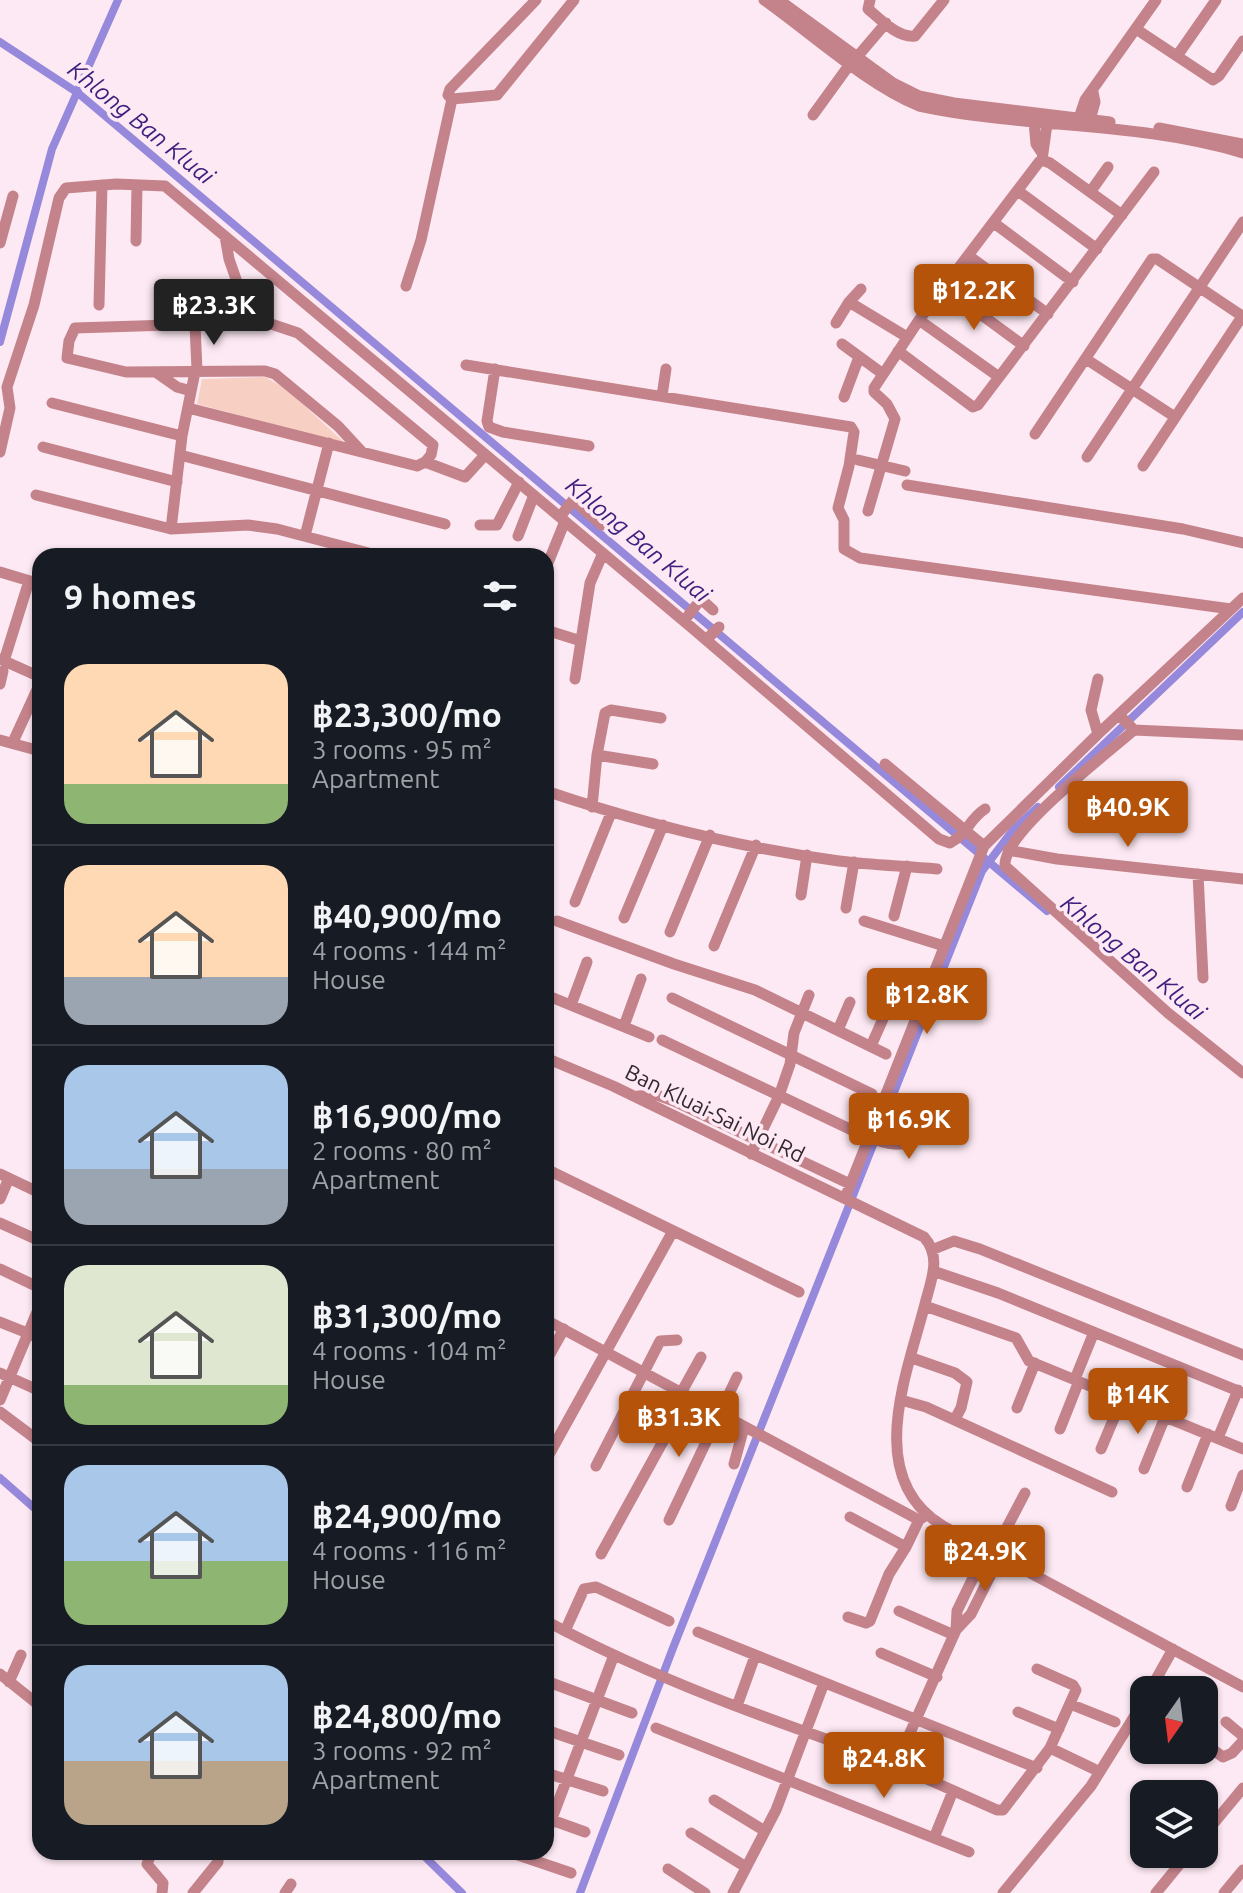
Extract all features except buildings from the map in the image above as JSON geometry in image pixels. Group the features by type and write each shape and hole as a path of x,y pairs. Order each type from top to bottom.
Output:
{"street":[{"path":"452,99 448,95 450,89 536,0"},
{"path":"452,99 497,95 574,0"},
{"path":"764,0 854,61 919,96 1183,131 1243,144"},
{"path":"779,0 904,100 919,106 1160,135 1243,153"},
{"path":"870,0 868,9 903,36 915,36 944,0"},
{"path":"1084,119 1083,104 1156,0"},
{"path":"1177,56 1216,0"},
{"path":"813,115 886,23"},
{"path":"1136,29 1213,80 1243,41"},
{"path":"406,286 421,240 452,99"},
{"path":"868,511 895,419 874,390 919,320 1042,156 1041,123"},
{"path":"1042,156 1122,215"},
{"path":"1091,191 1108,167"},
{"path":"898,351 973,407 978,405 1154,172"},
{"path":"99,305 102,185"},
{"path":"136,241 137,185"},
{"path":"0,453 10,408 7,387 34,305 59,198 66,188 165,186 485,455 534,495 565,513 603,553 685,619 712,634 939,839 950,843 965,833 975,815 985,809"},
{"path":"1018,191 1097,249"},
{"path":"0,243 13,196"},
{"path":"1087,457 1243,222"},
{"path":"994,223 1073,282"},
{"path":"225,236 237,282"},
{"path":"969,256 1048,314"},
{"path":"1035,434 1152,259 1157,259 1243,315 1143,466"},
{"path":"945,288 1024,346"},
{"path":"836,323 861,289"},
{"path":"849,302 907,337"},
{"path":"919,320 999,377"},
{"path":"188,408 417,466 431,455 433,445 298,333 265,322 75,328 71,332 66,355 68,359 126,372 265,371 275,374 338,426 362,452"},
{"path":"171,529 182,436 196,371 195,325"},
{"path":"842,344 883,374"},
{"path":"844,397 859,357"},
{"path":"1086,359 1175,417"},
{"path":"466,365 851,427 854,432 849,466 838,508 844,520 844,549 860,558 1231,609"},
{"path":"495,369 487,421 489,427 589,446"},
{"path":"662,396 666,369"},
{"path":"157,373 177,387 191,391"},
{"path":"52,403 182,436"},
{"path":"305,536 329,443"},
{"path":"43,447 177,482"},
{"path":"180,455 445,524"},
{"path":"425,462 465,477 485,455"},
{"path":"858,460 905,471"},
{"path":"480,525 497,525 519,482"},
{"path":"907,485 1183,529 1243,543"},
{"path":"36,495 171,529 248,525 350,548"},
{"path":"518,536 534,495"},
{"path":"553,548 565,513 578,502 602,525"},
{"path":"575,679 590,583 603,553"},
{"path":"0,572 32,580"},
{"path":"0,684 3,663 32,593"},
{"path":"1243,598 1032,818 1004,858 1010,872 1168,1013 1243,1073"},
{"path":"685,619 697,601 703,600 713,610"},
{"path":"554,633 581,641"},
{"path":"3,663 32,674"},
{"path":"1098,679 1091,710 1098,734"},
{"path":"13,742 32,700"},
{"path":"592,807 597,755 607,710 661,718"},
{"path":"849,1200 850,1184 981,853 1098,734 1126,723 1243,735"},
{"path":"0,740 32,748"},
{"path":"597,755 653,764"},
{"path":"885,764 965,833 981,853"},
{"path":"554,794 611,813 756,845 854,862 937,869"},
{"path":"575,902 611,813"},
{"path":"624,918 663,825"},
{"path":"670,932 710,835"},
{"path":"714,946 756,845"},
{"path":"1008,850 1057,859 1243,879"},
{"path":"801,895 807,855"},
{"path":"846,908 854,862"},
{"path":"894,916 907,866"},
{"path":"1198,874 1203,978"},
{"path":"557,921 755,990 886,1054"},
{"path":"864,921 944,946"},
{"path":"571,1005 587,962"},
{"path":"624,1026 641,979"},
{"path":"751,1154 779,1096 794,1033 809,995"},
{"path":"554,998 649,1037"},
{"path":"672,998 872,1094"},
{"path":"838,1030 850,1002"},
{"path":"871,1046 886,1012"},
{"path":"662,1040 856,1132"},
{"name":"Ban Kluai-Sai Noi Rd","path":"554,1061 634,1096 924,1237 934,1249"},
{"path":"634,1096 657,1095 666,1098 850,1184"},
{"path":"870,1137 884,1143 905,1145 918,1137"},
{"path":"554,1173 799,1292"},
{"path":"0,1199 4,1176 32,1189"},
{"path":"0,1223 32,1237"},
{"path":"554,1445 673,1231"},
{"path":"923,1517 899,1467 896,1435 901,1400 933,1271 934,1249 954,1241 980,1249 1242,1351"},
{"path":"0,1269 32,1284"},
{"path":"933,1271 998,1293 1240,1392 1187,1487"},
{"path":"925,1306 1016,1338 1029,1361 1243,1449"},
{"path":"0,1322 32,1335"},
{"path":"0,1400 4,1375 32,1322"},
{"path":"554,1324 744,1427 994,1553 1243,1687"},
{"path":"554,1347 564,1329"},
{"path":"1060,1429 1094,1332"},
{"path":"596,1466 660,1341 677,1340"},
{"path":"601,1554 685,1395 701,1357"},
{"path":"912,1358 955,1373 967,1382 955,1419"},
{"path":"1017,1408 1035,1363"},
{"path":"4,1375 32,1387"},
{"path":"669,1520 737,1377"},
{"path":"1101,1449 1122,1399"},
{"path":"901,1400 955,1419 1112,1492"},
{"path":"0,1412 32,1436"},
{"path":"1144,1469 1165,1417"},
{"path":"734,1464 744,1427"},
{"path":"1231,1506 1243,1475"},
{"path":"905,1744 955,1633 957,1611 994,1553 1025,1493"},
{"path":"850,1517 906,1547"},
{"path":"848,1617 866,1623 870,1621 889,1574 923,1517"},
{"path":"565,1631 584,1589 589,1587 596,1587 669,1621"},
{"path":"899,1611 955,1633"},
{"path":"554,1625 676,1681 804,1733 886,1760 893,1767 900,1767 997,1810 1003,1810 1037,1768 1050,1748 1076,1690 1074,1686 1037,1669"},
{"path":"698,1632 1037,1768"},
{"path":"1158,1676 1173,1649"},
{"path":"881,1653 937,1677"},
{"path":"21,1655 5,1678 32,1700"},
{"path":"554,1805 614,1655"},
{"path":"737,1706 755,1656"},
{"path":"733,1893 787,1781 824,1683"},
{"path":"554,1684 632,1713"},
{"path":"1070,1704 1115,1722"},
{"path":"1018,1712 1059,1729"},
{"path":"1218,1753 1223,1757 1232,1753 1243,1738 1226,1722"},
{"path":"1003,1893 1091,1786 1130,1723"},
{"path":"656,1728 969,1852"},
{"path":"554,1733 619,1755"},
{"path":"886,1760 888,1744 895,1741 905,1744 910,1759 900,1767"},
{"path":"1050,1748 1094,1769"},
{"path":"554,1776 603,1791"},
{"path":"1218,1818 1243,1788"},
{"path":"934,1838 953,1791"},
{"path":"714,1800 765,1831"},
{"path":"554,1821 585,1832"},
{"path":"691,1833 746,1867"},
{"path":"150,1860 148,1867 163,1883 162,1893"},
{"path":"195,1892 218,1860"},
{"path":"545,1860 571,1873"},
{"path":"1156,1893 1177,1868"},
{"path":"668,1869 705,1893"},
{"path":"1224,1893 1243,1870"}],"shaded area":[{"path":"265,377 285,388 345,443 197,404 202,379"}],"waterway":[{"path":"0,342 52,149 118,0"},
{"name":"Khlong Ban Kluai","path":"0,42 78,93 1047,911"},
{"path":"1059,787 1243,612"},
{"path":"580,1893 673,1648 982,871 1013,830 1038,807"},
{"path":"0,1478 32,1506"},
{"path":"428,1860 462,1893"}]}
